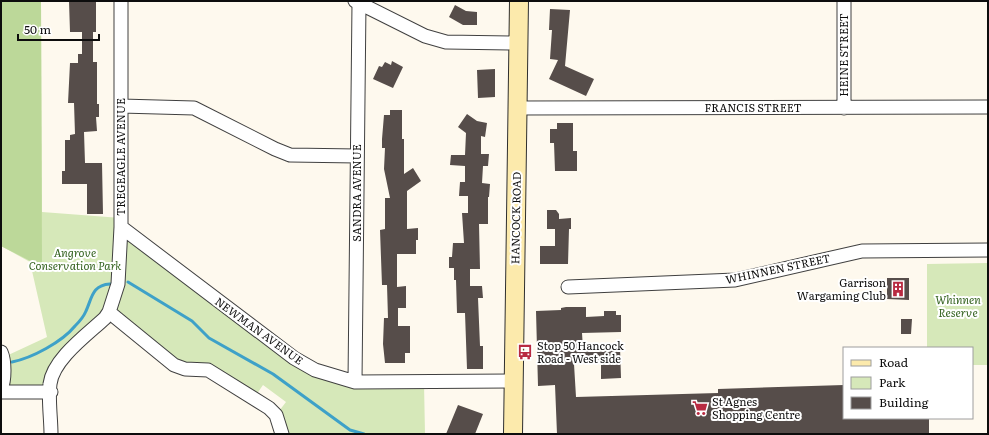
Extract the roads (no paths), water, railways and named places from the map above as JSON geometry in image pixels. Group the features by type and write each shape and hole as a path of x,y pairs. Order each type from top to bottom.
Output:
{"main road":[{"name":"HANCOCK ROAD","path":"513,434 519,1"}],"street":[{"name":"TREGEAGLE AVENUE","path":"51,434 50,384 59,363 68,352 105,318 109,312 118,284 121,227 121,1"},
{"name":"HEINE STREET","path":"844,1 844,108"},
{"path":"357,2 425,36 446,42 518,43"},
{"name":"SANDRA AVENUE","path":"356,382 357,2"},
{"path":"121,106 194,108 274,149 290,155 357,156"},
{"name":"FRANCIS STREET","path":"518,108 988,107"},
{"name":"NEWMAN AVENUE","path":"121,227 294,358 314,370 356,382 514,381"},
{"name":"WHINNEN STREET","path":"568,287 735,280 862,251 988,250"},
{"path":"109,312 174,365 185,369 208,370 269,408 276,415 282,434"},
{"path":"1,352 3,357 3,384 1,389"},
{"path":"1,392 51,392"}],"waterway":[{"path":"128,282 192,321 209,338 273,374 350,430 364,434"},
{"path":"12,362 37,353 62,338 83,317 91,297 96,290 104,285 110,284"}],"place":[{"name":"Garrison Wargaming Club","path":"898,289"},
{"name":"Stop 50 Hancock Road - West side","path":"525,352"},
{"name":"St Agnes Shopping Centre","path":"700,408"}],"park label":[{"name":"Angrove Conservation Park","path":"75,259"},
{"name":"Whinnen Reserve","path":"958,306"}]}
